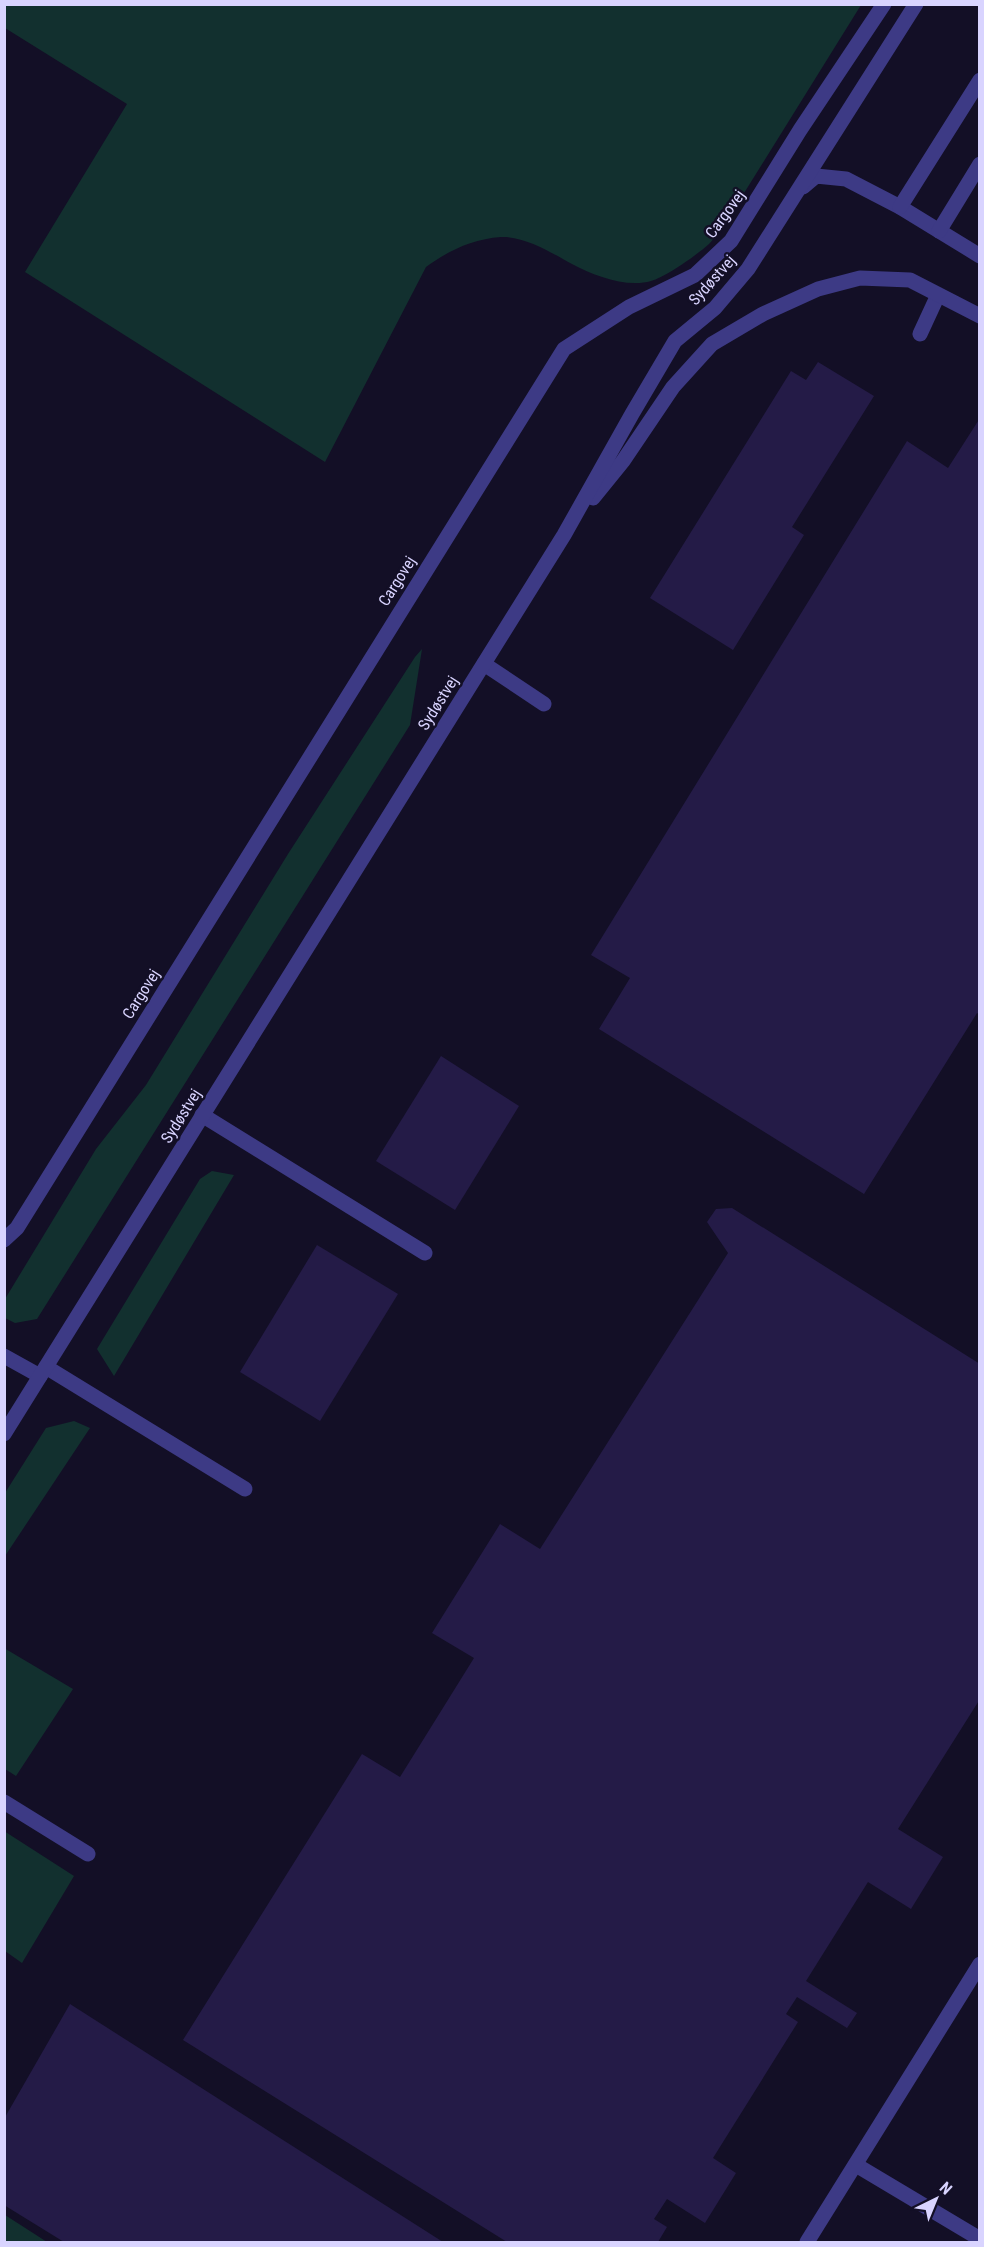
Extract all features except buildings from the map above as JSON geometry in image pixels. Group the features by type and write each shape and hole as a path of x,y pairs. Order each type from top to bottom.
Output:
{"lane":[{"name":"Cargovej","path":"4,1240 17,1228 564,349 629,307 695,275 731,241 800,130 884,4"},
{"name":"Sydøstvej","path":"4,1434 564,535 675,340 715,308 748,268 916,4"},
{"path":"900,207 980,80"},
{"path":"939,231 980,164"},
{"path":"796,193 816,176 846,179 977,250"},
{"path":"564,535 623,460 673,387 712,344 763,315 818,290 860,278 910,280 980,316"},
{"path":"920,334 938,295"},
{"path":"484,664 544,704"},
{"path":"202,1115 425,1253"},
{"path":"4,1356 44,1371 245,1489"},
{"path":"4,1802 88,1854"},
{"path":"807,2242 980,1964"},
{"path":"856,2165 980,2239"}],"green space":[{"path":"4,5 861,5 731,214 709,244 665,275 642,283 621,282 600,276 538,246 510,237 480,240 443,256 426,267 325,462 25,272 127,104 5,28"},
{"path":"422,649 410,725 37,1319 15,1323 5,1318 5,1299 96,1149 146,1085 288,854"},
{"path":"212,1171 234,1175 114,1376 97,1349 200,1179"},
{"path":"74,1421 90,1428 5,1556 5,1493 46,1428"},
{"path":"4,1648 73,1689 16,1776 5,1769"},
{"path":"4,1831 74,1876 22,1963 5,1951"},
{"path":"5,2215 47,2242 5,2242"}]}
